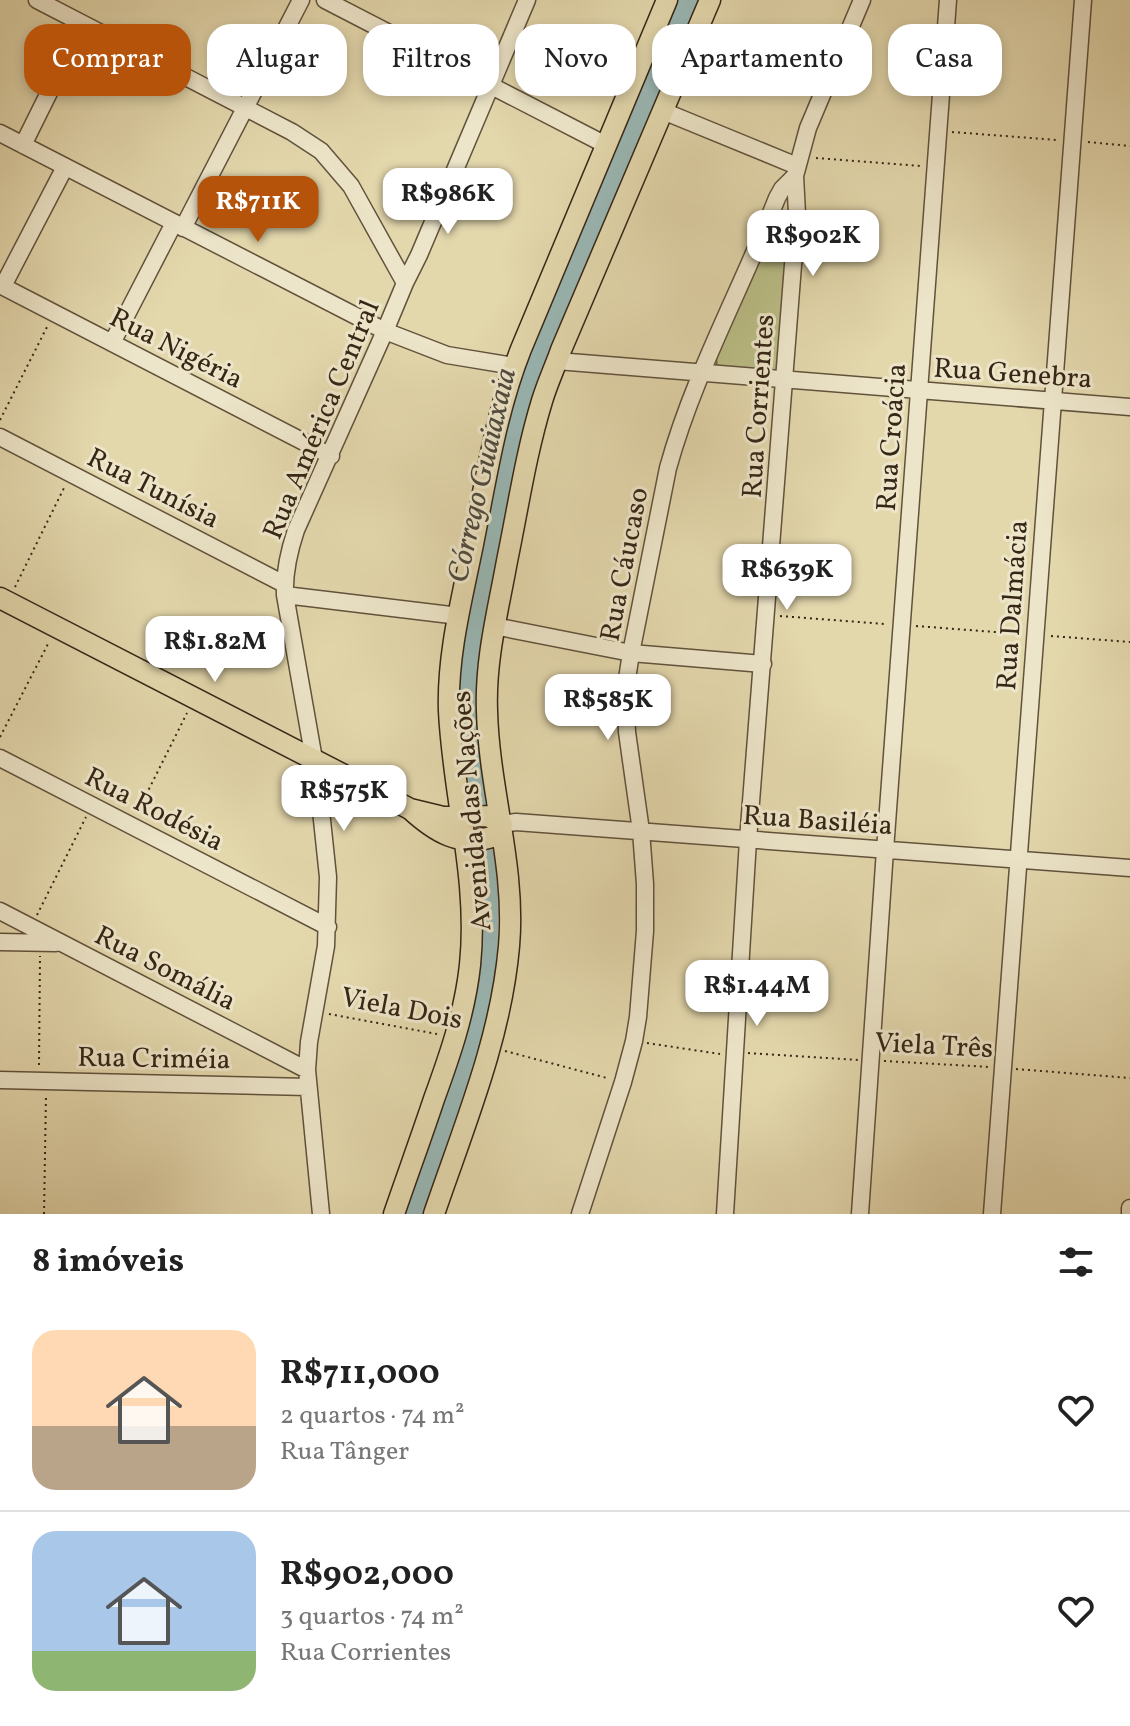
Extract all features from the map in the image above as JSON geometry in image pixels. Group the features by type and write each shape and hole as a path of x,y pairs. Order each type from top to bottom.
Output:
{"main road":[{"name":"Avenida das Nações","path":"434,1214 490,1047 501,1004 509,944 509,893 480,828 451,735 449,688 453,643 494,440 514,366 667,0"},
{"name":"Avenida das Nações","path":"394,1214 456,1037 464,1001 472,940 471,890 480,828 487,672 542,399 710,0"},
{"path":"4,600 410,809 480,828"}],"street":[{"path":"37,0 83,24"},
{"path":"112,343 301,0"},
{"path":"325,0 371,24"},
{"name":"Rua América Central","path":"499,65 527,0"},
{"name":"Rua Cáucaso","path":"580,1214 623,1082 638,1017 646,910 641,831 625,713 625,692 668,468 701,374 782,189 797,166 808,128 862,0"},
{"name":"Rua Croácia","path":"860,1214 948,0"},
{"name":"Rua Dalmácia","path":"992,1214 1083,0"},
{"path":"191,80 292,132 321,151 351,186 405,283"},
{"path":"499,91 606,145"},
{"path":"23,145 47,96"},
{"name":"Rua América Central","path":"321,1214 307,1070 328,927 328,877 318,782 285,589 290,553 296,530 419,255 486,96"},
{"path":"663,111 797,166"},
{"path":"0,133 385,331 447,355 514,366"},
{"name":"Rua Corrientes","path":"725,1214 748,840 797,214 797,166"},
{"path":"1,286 65,167"},
{"path":"768,222 780,215 797,214"},
{"name":"Rua Nigéria","path":"1,286 331,456"},
{"name":"Rua Genebra","path":"557,361 1130,407"},
{"name":"Rua Tunísia","path":"0,437 285,589"},
{"path":"285,589 459,616"},
{"path":"494,626 631,653 763,664"},
{"name":"Rua Rodésia","path":"0,758 328,927"},
{"name":"Rua Basiléia","path":"480,828 516,822 1130,868"},
{"name":"Rua Somália","path":"0,911 307,1070"},
{"path":"0,942 62,943"},
{"name":"Rua Criméia","path":"0,1080 308,1087"}],"path":[{"path":"939,131 1130,146"},
{"path":"797,166 936,167"},
{"path":"0,420 54,313"},
{"path":"4,600 71,474"},
{"path":"0,737 57,627"},
{"path":"1035,635 1130,642"},
{"path":"131,825 195,698"},
{"path":"31,927 92,805"},
{"path":"41,943 44,1214"},
{"name":"Viela Dois","path":"315,1011 456,1037"},
{"name":"Viela Três","path":"634,1041 735,1054 1130,1078"},
{"path":"490,1047 623,1082"}],"green space":[{"path":"778,223 789,229 777,369 717,366 716,357 773,225"}],"waterway":[{"name":"Córrego Guaiaxaia","path":"479,801 470,718 470,677 474,634 510,452 532,376 690,0"},
{"name":"Córrego Guaiaxaia","path":"413,1214 477,1020 487,939 485,858"}]}
